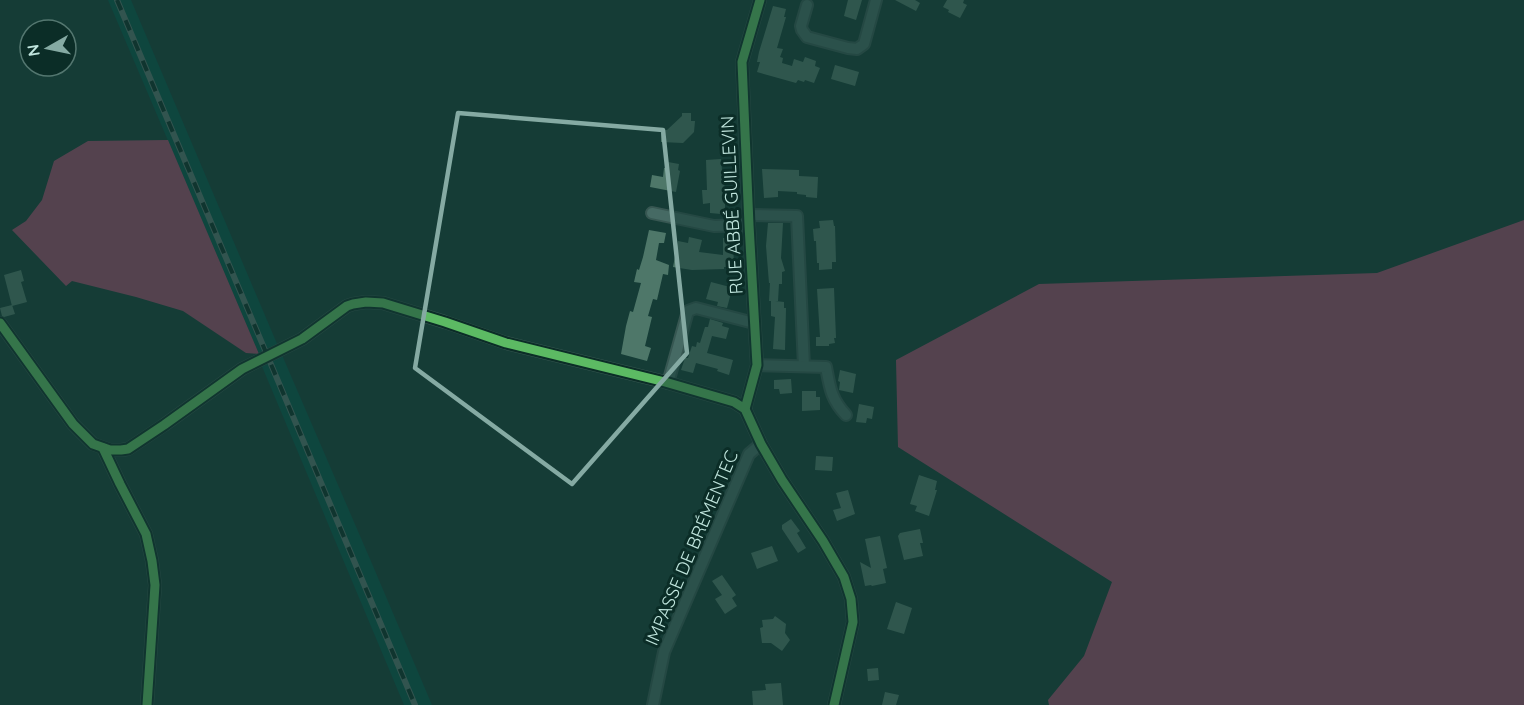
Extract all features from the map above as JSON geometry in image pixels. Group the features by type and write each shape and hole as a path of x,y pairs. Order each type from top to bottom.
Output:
{"street":[{"name":"RUE ABBÉ GUILLEVIN","path":"745,409 757,365 742,62 760,0"},
{"path":"807,5 801,26 807,37 857,49 864,44 876,0"},
{"path":"652,213 714,226 797,216 804,366"},
{"path":"0,323 73,424 93,444 110,450 128,449 242,369 302,339 347,306 366,302 383,303 409,310 506,343 668,383 734,402 745,409 761,444 782,480 844,577 851,599 853,622 834,705"},
{"path":"668,383 688,311 696,308 754,323"},
{"path":"757,365 826,367 836,405 846,415"},
{"name":"IMPASSE DE BRÉMENTEC","path":"652,705 664,652 749,454 761,444"},
{"path":"103,448 146,534 152,561 154,597 147,705"}],"highlighted area":[{"path":"458,113 663,130 687,353 572,484 415,368"}],"shaded area":[{"path":"108,0 131,0 278,346 259,354"},
{"path":"168,140 259,354 246,353 183,311 72,281 66,286 12,230 26,221 42,200 54,161 88,141"},
{"path":"1524,220 1524,705 1049,705 1048,700 1084,656 1112,582 898,447 896,360 1039,284 1377,273"},
{"path":"282,355 432,705 404,705 261,364"}],"building":[{"path":"848,0 862,0 856,20 844,16"},
{"path":"895,0 915,0 920,3 916,11"},
{"path":"947,0 964,0 963,3 967,5 960,18 943,7"},
{"path":"773,6 786,9 777,48 783,49 780,57 783,58 782,63 792,66 794,59 803,62 805,57 816,61 815,66 820,68 814,83 798,80 796,83 757,72 760,62 757,62 759,52"},
{"path":"835,65 859,72 855,86 831,79"},
{"path":"682,113 691,113 691,121 695,121 694,132 683,143 661,142 661,130 667,130 682,116"},
{"path":"721,159 722,171 724,171 725,210 721,210 721,214 710,213 710,203 703,204 702,190 707,190 706,160"},
{"path":"668,162 679,164 676,192 650,187 652,175 663,177 664,168 667,168"},
{"path":"762,169 799,170 799,176 818,177 817,198 806,197 797,192 778,191 778,197 764,198"},
{"path":"833,220 836,262 832,262 832,269 819,270 813,229 820,228 819,221"},
{"path":"768,223 783,223 781,258 785,271 782,272 782,284 779,284 778,301 775,301 784,302 784,308 786,308 785,350 773,349 775,317 771,316 771,301 769,301 770,283 766,246"},
{"path":"649,230 666,233 664,243 659,243 656,260 669,265 668,275 663,274 657,300 653,299 648,316 652,317 645,346 651,348 647,361 621,354 630,311 633,312 641,283 634,282"},
{"path":"689,237 702,240 699,252 723,255 723,238 730,238 734,262 732,262 732,267 692,270 673,267 678,241 688,243"},
{"path":"21,270 24,281 21,282 27,302 12,306 4,275"},
{"path":"711,282 730,287 729,292 731,293 727,308 717,306 718,302 706,299"},
{"path":"834,288 835,343 829,346 816,346 816,337 820,337 817,289"},
{"path":"12,305 15,314 2,316 0,308"},
{"path":"710,319 723,323 722,326 729,328 726,339 712,336 707,353 733,360 729,375 717,371 718,369 696,363 693,373 681,370 692,346 696,347 697,342 700,343"},
{"path":"840,370 856,374 853,393 839,390"},
{"path":"791,379 792,393 780,394 779,389 774,389 774,380"},
{"path":"802,391 816,391 816,397 820,397 820,410 802,411"},
{"path":"859,404 874,407 872,419 867,418 866,423 856,422"},
{"path":"816,456 833,457 832,471 815,470"},
{"path":"919,475 937,481 935,490 937,490 929,516 915,511 917,506 910,504"},
{"path":"848,490 855,514 837,521 833,510 841,508 836,493"},
{"path":"791,519 800,531 797,533 806,548 798,553 782,529 782,525"},
{"path":"920,529 923,556 904,560 898,536 900,533"},
{"path":"880,536 887,568 883,569 886,583 865,586 860,562 871,568 865,539"},
{"path":"772,546 778,561 757,569 751,553"},
{"path":"722,575 736,595 732,598 737,606 725,614 715,599 722,595 712,581"},
{"path":"896,602 912,608 904,634 887,629"},
{"path":"775,616 786,624 785,633 790,640 782,651 771,643 762,643 760,628 763,627 762,620 773,619"},
{"path":"878,668 879,680 868,681 867,669"},
{"path":"781,683 783,705 753,705 752,691 766,690 765,684"},
{"path":"885,692 899,695 896,705 882,705"}],"railway":[{"path":"117,0 415,705"}],"cycle path":[{"path":"745,409 757,365 742,62 760,0"},
{"path":"0,323 73,424 93,444 110,450 128,449 242,369 302,339 347,306 366,302 383,303 506,343 665,382 734,402 745,409 761,444 782,480 844,577 851,599 853,622 834,705"},
{"path":"103,448 146,534 152,561 155,585 147,705"}]}
